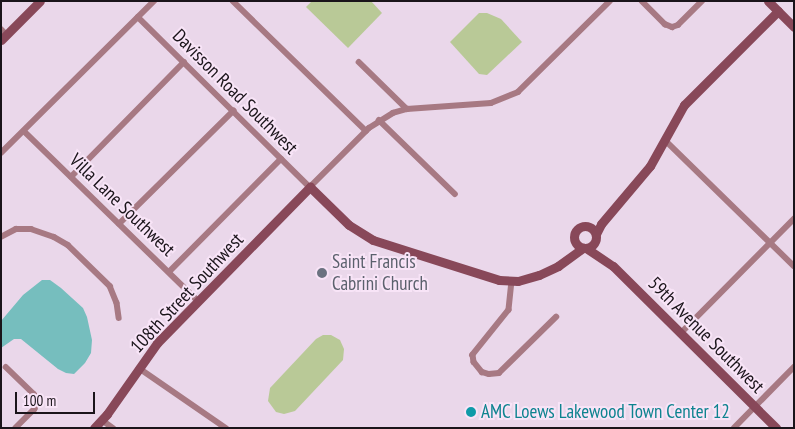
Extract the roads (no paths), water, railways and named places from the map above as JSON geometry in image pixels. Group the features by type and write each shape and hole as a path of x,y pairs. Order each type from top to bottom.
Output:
{"street":[{"path":"3,35 40,1"},
{"path":"233,1 366,131"},
{"path":"610,1 545,68 512,96 483,104 407,109 380,120 366,131 310,187 352,228 373,240 488,277 512,281 547,271 585,248 596,237 601,224 650,166 684,105 778,12"},
{"path":"642,1 663,23 670,27 678,25 702,1"},
{"path":"768,1 794,27"},
{"path":"1,154 138,17 150,2"},
{"name":"Davisson Road Southwest","path":"138,17 310,187"},
{"path":"71,177 184,62"},
{"path":"359,62 407,109"},
{"path":"119,224 233,111"},
{"path":"380,120 455,194"},
{"name":"Villa Lane Southwest","path":"24,131 198,301"},
{"path":"666,140 794,266"},
{"path":"169,272 281,159"},
{"name":"108th Street Southwest","path":"94,428 102,420 157,343 310,187"},
{"path":"547,271 569,250 577,228 588,226 620,201"},
{"path":"681,333 794,219"},
{"path":"588,226 596,237"},
{"path":"1,237 16,229 31,229 68,245 110,286 117,303 119,318"},
{"name":"59th Avenue Southwest","path":"596,237 613,266"},
{"path":"573,238 576,245 585,248"},
{"name":"59th Avenue Southwest","path":"585,248 613,266 776,428"},
{"path":"512,281 509,310 473,355 474,362 480,370 487,374 499,373 556,317"},
{"path":"6,367 35,395 38,401 35,409 16,428"},
{"path":"734,428 794,367"},
{"path":"139,368 226,428"},
{"path":"102,420 113,428"}],"place":[{"name":"Saint Francis Cabrini Church","path":"322,273"},
{"name":"AMC Loews Lakewood Town Center 12","path":"471,412"}]}
